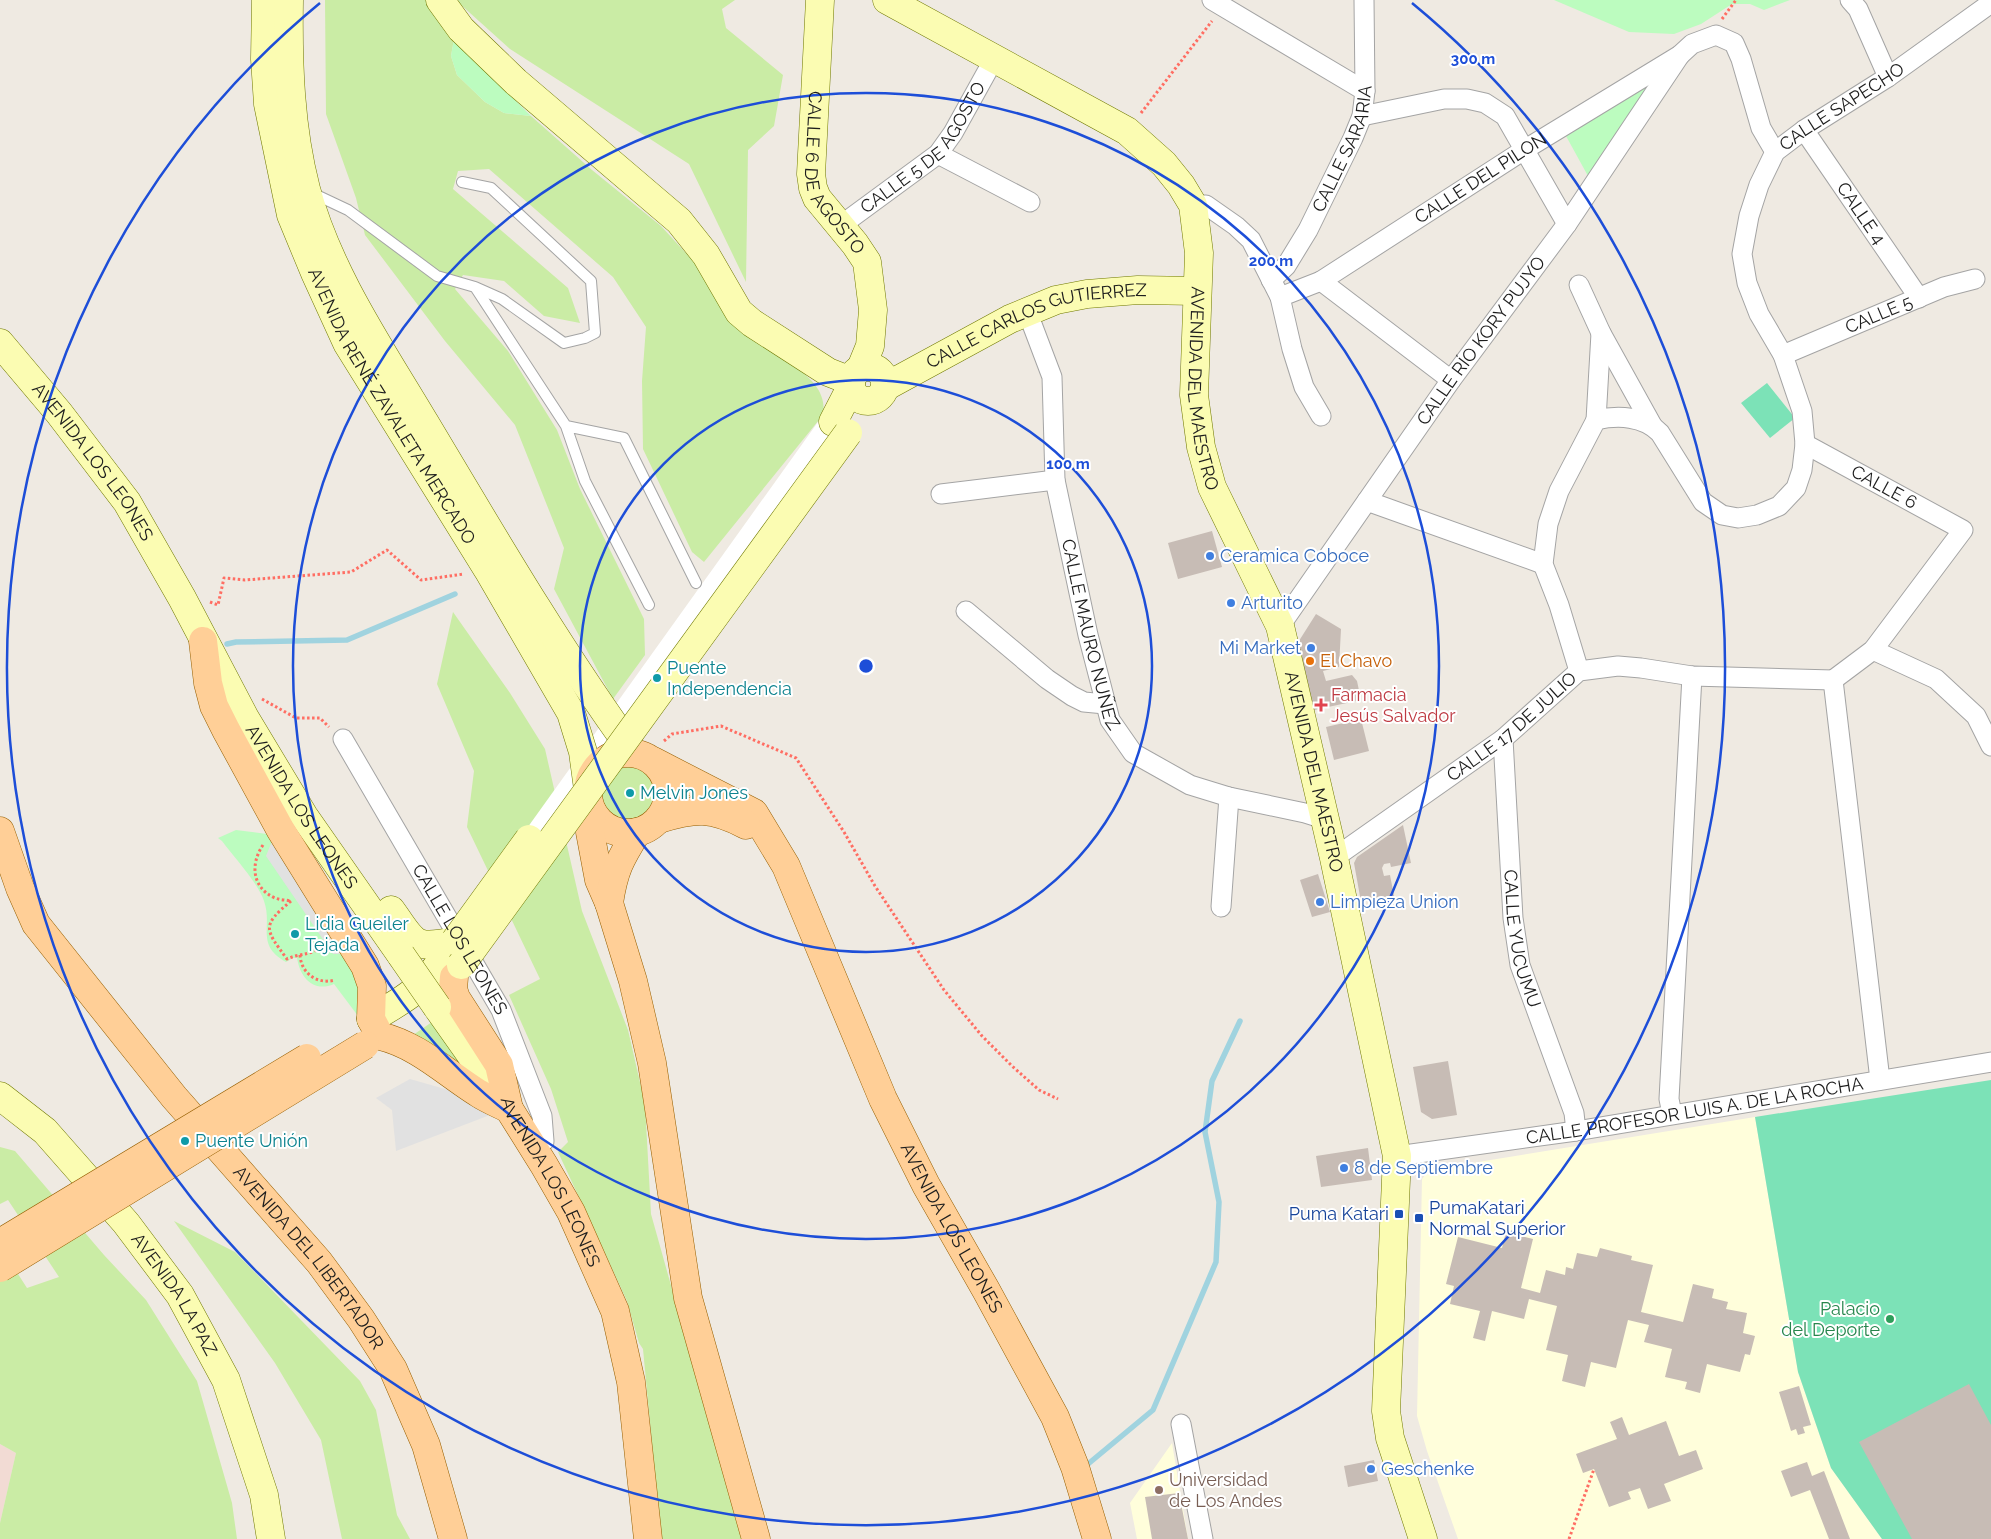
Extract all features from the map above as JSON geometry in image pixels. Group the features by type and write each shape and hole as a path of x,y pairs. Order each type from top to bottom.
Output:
{"main road":[{"name":"AVENIDA RENÉ ZAVALETA MERCADO","path":"266,0 264,59 268,104 291,215 347,343 488,570 571,713 583,752 590,800"},
{"name":"AVENIDA RENÉ ZAVALETA MERCADO","path":"289,0 288,68 295,137 307,190 318,225 335,265 362,317 456,475 580,676 645,757"},
{"path":"0,1244 442,990 457,961 840,427 864,385 828,372 752,323 739,312 706,255 679,220 516,82 461,29 440,0"},
{"name":"CALLE 6 DE AGOSTO","path":"820,0 811,174 817,198 866,262 870,275 873,310 864,385"},
{"name":"AVENIDA DEL MAESTRO","path":"887,0 1127,131 1164,164 1181,185 1193,205 1199,253 1194,395 1201,447 1212,487 1280,626 1334,858 1397,1156 1386,1411 1390,1438 1423,1539"},
{"name":"CALLE CARLOS GUTIERREZ","path":"864,385 1056,300 1087,294 1138,290 1197,291"},
{"name":"AVENIDA LOS LEONES","path":"0,343 60,413 127,502 182,598 203,641 252,707 304,816 509,1109 571,1212 615,1311 631,1382 648,1539"},
{"path":"203,641 208,683 214,706 280,830 365,966 372,986 368,1032"},
{"path":"252,707 313,801 413,940 457,961"},
{"path":"610,903 613,878 618,864 648,825 664,812 668,799 668,785 663,772 645,757 623,753 603,761 593,774 590,800 590,832 599,880 610,903 633,981 652,1063 688,1298 756,1539"},
{"name":"AVENIDA LOS LEONES","path":"645,757 754,813 786,866 883,1099 926,1186 995,1306 1055,1417 1075,1467 1096,1539"},
{"path":"590,800 600,822 611,829 624,832 679,813 706,810 729,816 767,835"},
{"name":"AVENIDA DEL LIBERTADOR","path":"0,831 20,888 36,924 174,1097 320,1262 362,1319 393,1368 426,1445 454,1539"},
{"path":"0,1268 368,1032 420,986 434,971 457,961"},
{"path":"457,961 453,989 460,1008 499,1065 509,1109"},
{"path":"368,1032 395,1039 411,1047 479,1094 509,1109"},
{"name":"AVENIDA LA PAZ","path":"0,1096 45,1131 126,1223 180,1295 226,1380 264,1495 271,1539"}],"street":[{"name":"CALLE SARARIA","path":"1271,280 1286,266 1308,230 1362,116 1365,92 1364,0"},
{"path":"1850,0 1858,9 1888,77"},
{"path":"1218,3 1365,92"},
{"name":"CALLE SAPECHO","path":"1579,285 1601,333 1652,425 1660,433 1703,502 1722,515 1738,518 1756,515 1779,506 1796,488 1802,470 1805,444 1802,411 1783,355 1759,314 1746,283 1742,254 1749,216 1759,185 1775,152 1804,130 1888,77 1991,3"},
{"name":"CALLE DEL PILON","path":"1280,297 1321,281 1524,150 1680,55 1692,44 1716,35 1734,43 1741,59 1761,128 1775,152"},
{"name":"CALLE RÍO KORY PUJYO","path":"1280,626 1451,380 1567,224 1680,55"},
{"name":"CALLE 5 DE AGOSTO","path":"840,226 938,154 953,133 994,59"},
{"path":"1362,116 1444,100 1467,99 1486,103 1505,116 1567,224"},
{"name":"CALLE 4","path":"1804,130 1919,298"},
{"path":"938,154 1030,202"},
{"path":"1193,205 1206,205 1236,226 1251,240 1280,297 1292,349 1304,387 1321,416"},
{"name":"CALLE 5","path":"1783,355 1944,287 1975,279"},
{"path":"1321,281 1451,380"},
{"name":"CALLE MAURO NUÑEZ","path":"1028,312 1052,377 1054,480 1088,635 1110,720 1132,753 1190,785 1229,797 1305,813 1324,819"},
{"path":"1579,671 1559,605 1543,564 1548,524 1559,491 1596,420 1601,333"},
{"path":"1596,420 1626,417 1652,425"},
{"name":"CALLE 6","path":"1805,444 1963,530 1873,650"},
{"path":"941,494 1054,480"},
{"path":"1367,501 1543,564"},
{"path":"966,611 1047,679 1072,696 1084,702 1105,704"},
{"path":"1880,1080 1833,680 1873,650 1936,679 1976,716 1991,746"},
{"name":"CALLE 17 DE JULIO","path":"1334,858 1503,739 1579,671 1618,666 1692,676 1833,680"},
{"path":"1672,1114 1669,1099 1692,676"},
{"name":"CALLE LOS LEONES","path":"343,739 501,1010 542,1116 544,1141 534,1148"},
{"name":"CALLE YUCUMU","path":"1503,739 1513,918 1520,965 1574,1113 1576,1131"},
{"path":"1221,907 1229,797"},
{"name":"CALLE PROFESOR LUIS A. DE LA ROCHA","path":"1397,1156 1576,1131 1991,1062"},
{"path":"1182,1424 1203,1539"}],"lane":[{"path":"307,190 348,210 438,276 502,298 564,343 585,338 595,333 591,281 491,188 462,182"},
{"path":"474,287 566,426 585,481 649,605"},
{"path":"566,426 624,438 696,583"}],"path":[{"path":"1127,131 1218,3"},
{"path":"209,601 218,605 224,578 245,580 351,572 387,550 421,580 488,570"},
{"path":"252,707 296,718 320,718 343,739"},
{"path":"645,757 672,734 721,726 796,758 844,832 875,886 944,990 982,1036 1012,1066 1039,1090 1058,1099"},
{"path":"257,854 254,869 260,886 276,899 291,901 273,915 269,929 270,936 287,959 295,955 313,953 324,945"},
{"path":"300,955 302,968 314,979 335,980"},
{"path":"1569,1539 1594,1469"}],"shaded area":[{"path":"272,841 348,954 333,954 266,856"},
{"path":"410,1079 459,1093 490,1115 396,1151 392,1110 376,1098"},
{"path":"1755,1117 1798,1372 1831,1468 1882,1539 1458,1539 1427,1451 1417,1416 1422,1179 1429,1170"},
{"name":"Universidad de Los Andes","path":"1172,1443 1188,1539 1137,1539 1130,1503"},
{"path":"0,1444 16,1453 0,1523"}],"green space":[{"path":"325,0 429,0 454,39 451,56 457,75 485,102 504,113 531,116 592,170 661,226 797,368 813,382 823,400 823,415 704,562 692,552 643,449 642,381 646,327 613,277 489,169 458,171 453,189 568,288 580,323 544,316 504,281 463,275 455,289 508,351 557,430 580,489 644,619 645,655 613,699 554,589 564,548 515,425 445,341 365,235 356,198 326,114"},
{"path":"458,0 735,0 722,9 726,28 783,75 774,126 748,150 746,282 689,164 510,49 460,4"},
{"path":"1554,0 1790,0 1764,10 1750,4 1732,4 1701,24 1674,34 1629,32"},
{"path":"454,39 531,116 504,113 485,102 457,75 451,56"},
{"path":"1656,77 1588,176 1566,136"},
{"path":"1767,383 1795,418 1770,438 1741,403"},
{"path":"453,612 510,693 545,749 582,911 628,1030 645,1104 651,1214 742,1539 661,1539 643,1349 639,1343 627,1301 558,1152 568,1142 551,1089 509,995 540,979 467,827 474,771 437,684"},
{"path":"622,765 634,766 646,771 652,778 656,792 654,804 646,814 635,819 623,820 612,816 603,805 600,788"},
{"path":"236,830 267,834 363,978 358,1016 334,984 327,986 314,985 304,977 297,958 286,962 271,949 268,942 266,910 261,894 245,870 218,838"},
{"path":"432,1022 478,1084 413,1035"},
{"name":"Palacio del Deporte","path":"1991,1080 1991,1539 1882,1539 1831,1468 1798,1372 1755,1117"},
{"path":"0,1147 15,1151 104,1255 146,1300 197,1381 232,1503 237,1539 0,1539 0,1523 16,1453 0,1444 0,1246 27,1288 59,1277 8,1200 0,1204"},
{"path":"174,1221 235,1252 360,1381 376,1410 397,1515 410,1539 342,1539 321,1440 275,1363"}],"pier":[{"name":"Puente Independencia","path":"823,415 855,438 480,953 462,919"}],"building":[{"path":"1212,531 1222,567 1178,579 1168,543"},
{"path":"1316,614 1341,629 1339,667 1323,671 1326,681 1352,675 1357,681 1361,700 1314,710 1297,644"},
{"path":"1361,719 1369,751 1334,760 1326,727"},
{"path":"1403,825 1411,863 1391,867 1390,863 1384,864 1382,868 1384,876 1390,875 1394,896 1361,902 1354,863 1357,857"},
{"path":"1318,874 1330,912 1312,917 1300,880"},
{"path":"1448,1061 1457,1115 1432,1119 1421,1112 1413,1067"},
{"name":"8 de Septiembre","path":"1368,1148 1372,1180 1321,1187 1316,1156"},
{"path":"1506,1232 1533,1239 1521,1288 1540,1293 1546,1270 1565,1275 1566,1267 1573,1269 1577,1253 1597,1257 1600,1248 1632,1256 1631,1260 1653,1265 1641,1312 1683,1322 1693,1284 1714,1289 1712,1298 1728,1302 1726,1309 1747,1313 1743,1333 1755,1336 1750,1355 1745,1354 1740,1372 1707,1364 1700,1393 1685,1389 1687,1382 1665,1377 1672,1349 1644,1342 1649,1325 1628,1320 1616,1368 1591,1362 1585,1387 1562,1381 1568,1355 1546,1350 1557,1306 1529,1299 1524,1319 1492,1311 1485,1341 1473,1338 1480,1311 1450,1304 1454,1286 1446,1284 1458,1237 1502,1248"},
{"path":"1969,1384 1991,1425 1991,1539 1912,1539 1859,1442"},
{"path":"1799,1386 1811,1425 1803,1427 1805,1433 1798,1435 1796,1429 1791,1431 1779,1392"},
{"path":"1622,1417 1629,1435 1666,1421 1679,1456 1696,1450 1703,1469 1664,1484 1671,1501 1648,1509 1640,1488 1628,1492 1631,1499 1609,1507 1594,1469 1583,1473 1576,1454 1617,1439 1610,1422"},
{"path":"1374,1460 1378,1481 1348,1487 1344,1466"},
{"path":"1807,1462 1812,1476 1824,1471 1850,1539 1829,1539 1810,1490 1791,1497 1781,1471"},
{"path":"1179,1493 1188,1539 1152,1539 1145,1497"}],"waterway":[{"path":"227,644 236,642 347,640 455,594"},
{"path":"1088,1464 1153,1410 1216,1262 1219,1202 1205,1132 1212,1081 1240,1021"}],"place":[{"name":"Ceramica Coboce","path":"1210,556"},
{"name":"Arturito","path":"1231,603"},
{"name":"Mi Market","path":"1311,648"},
{"name":"El Chavo","path":"1310,661"},
{"name":"Puente Independencia","path":"657,678"},
{"name":"Farmacia Jesús Salvador","path":"1321,705"},
{"name":"Melvin Jones","path":"630,793"},
{"name":"Limpieza Union","path":"1320,902"},
{"name":"Lidia Gueiler Tejada","path":"295,934"},
{"name":"Puente Unión","path":"185,1141"},
{"name":"8 de Septiembre","path":"1344,1168"},
{"name":"Puma Katari","path":"1399,1214"},
{"name":"PumaKatari Normal Superior","path":"1419,1218"},
{"name":"Palacio del Deporte","path":"1890,1319"},
{"name":"Geschenke","path":"1371,1469"},
{"name":"Universidad de Los Andes","path":"1159,1490"}]}
